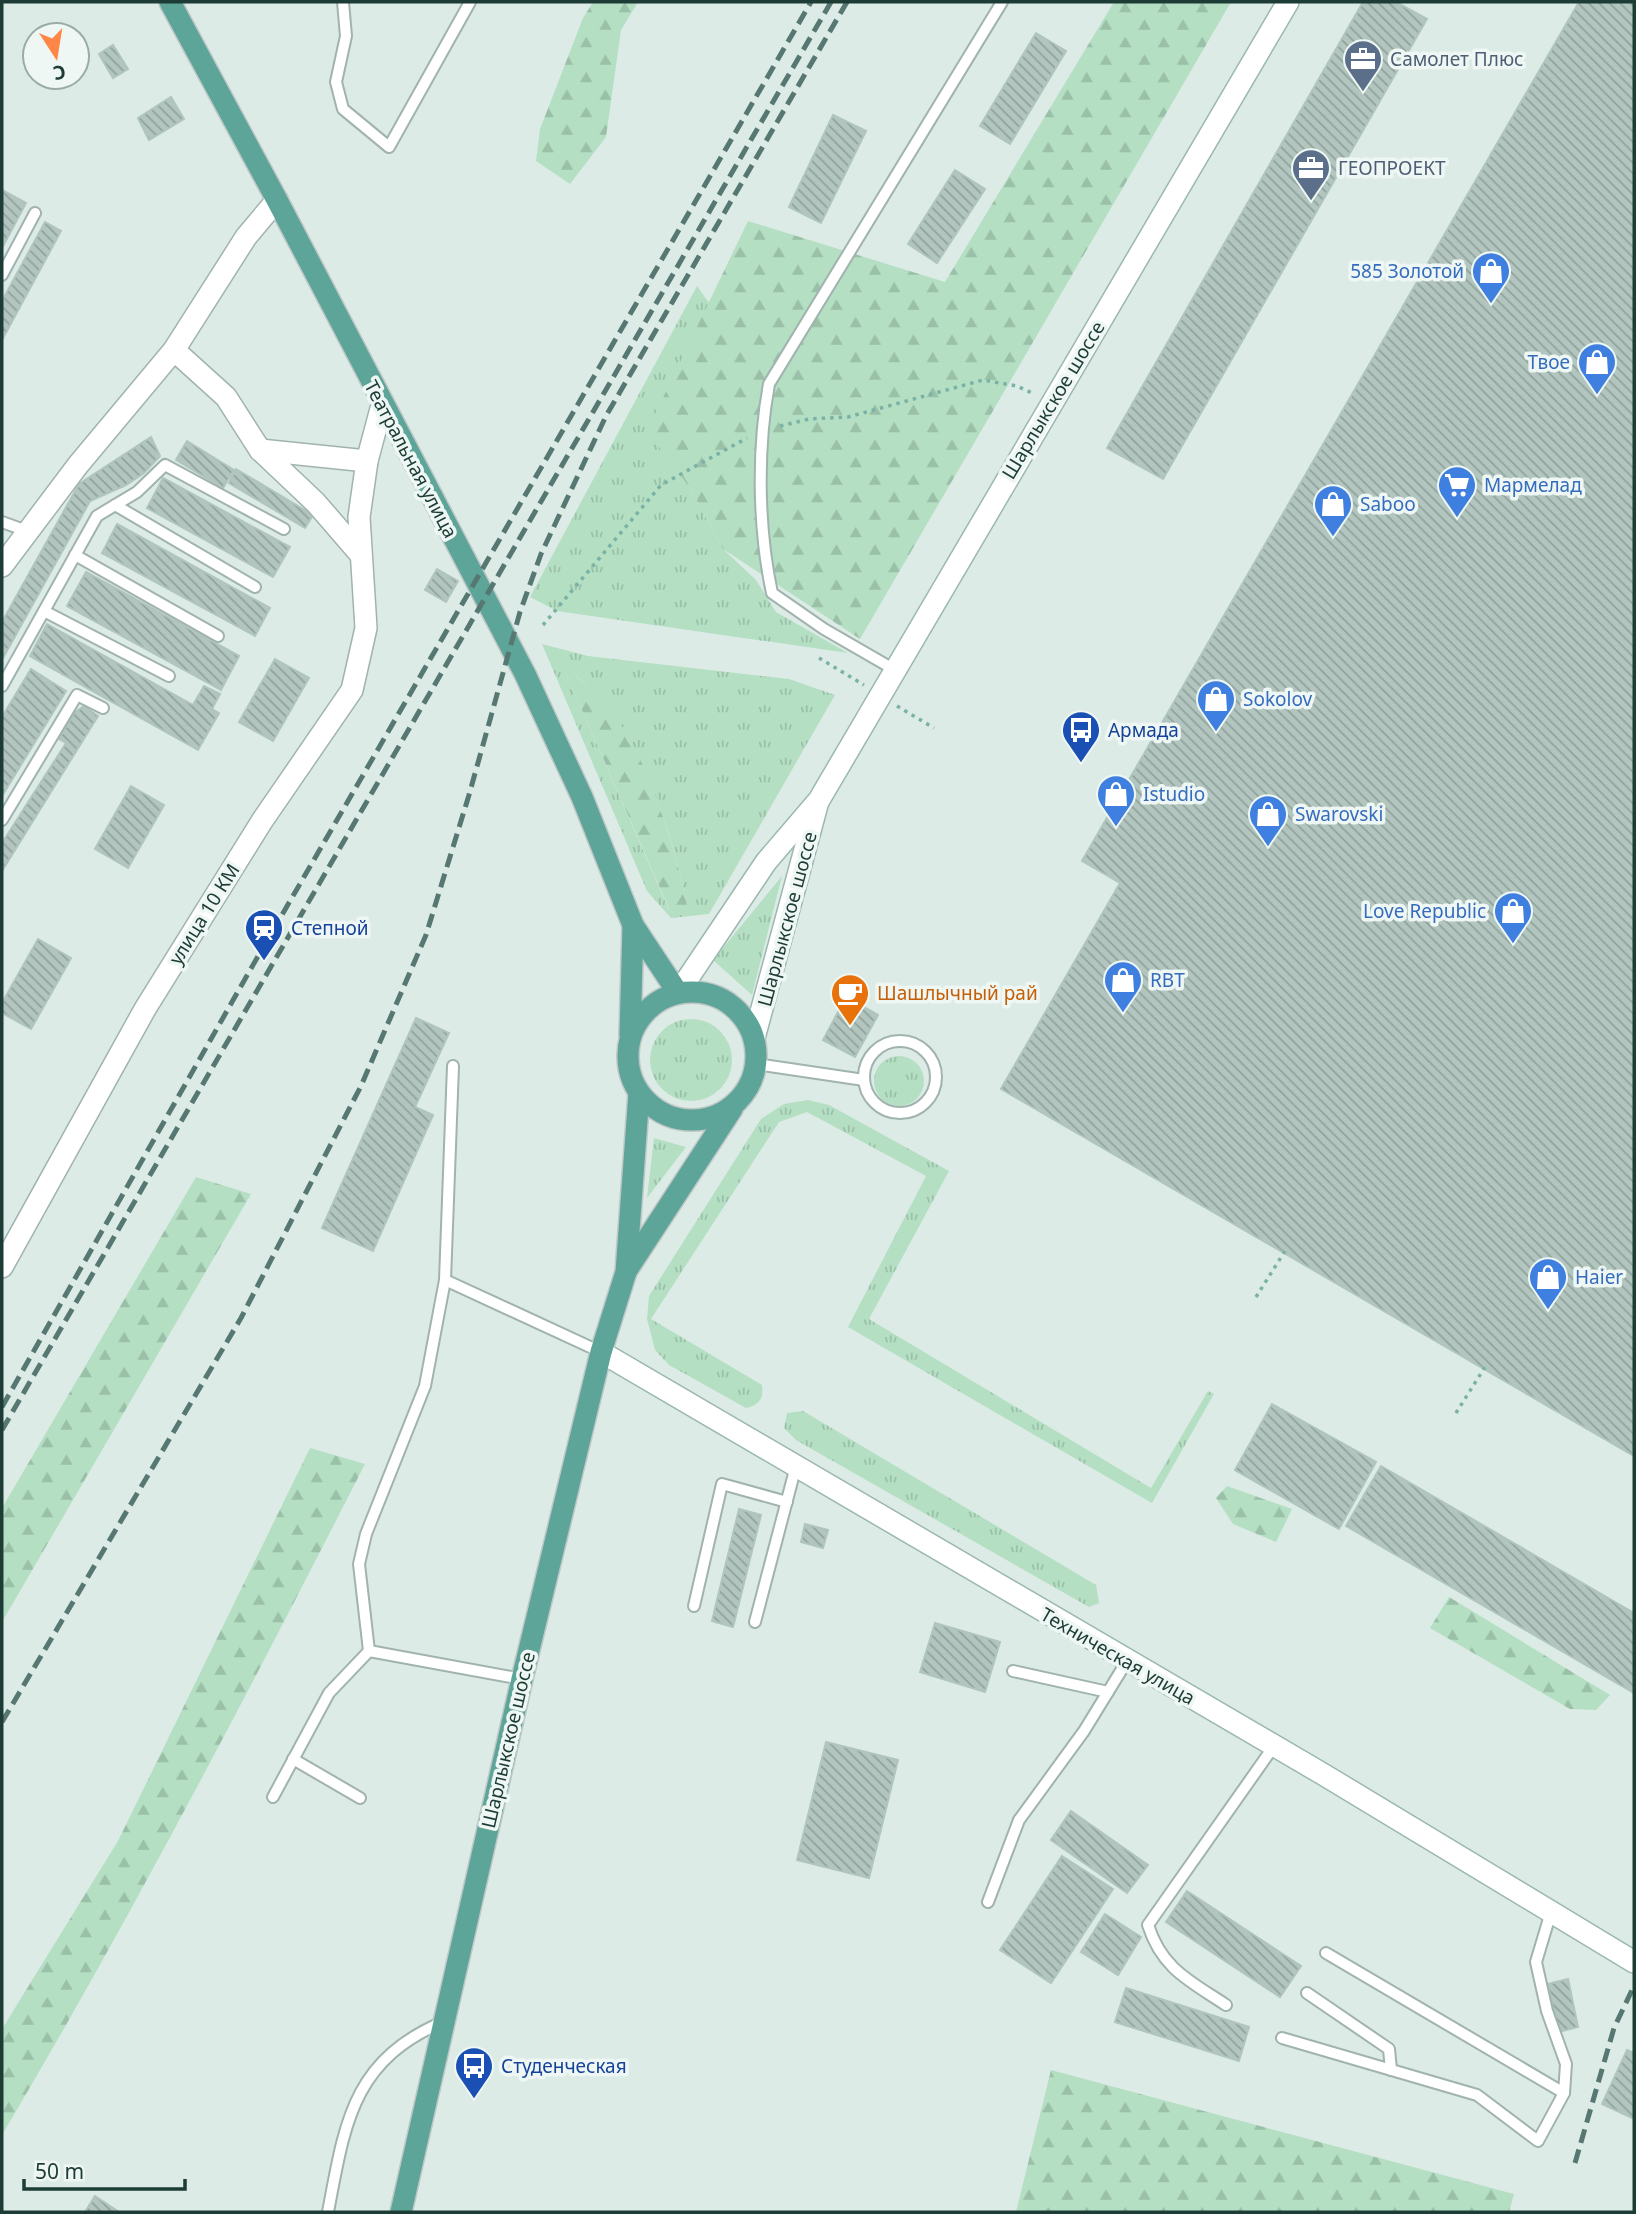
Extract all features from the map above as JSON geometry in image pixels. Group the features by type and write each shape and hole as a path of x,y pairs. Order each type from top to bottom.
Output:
{"main road":[{"name":"Театральная улица","path":"170,2 277,200 525,674 582,797 633,925 678,993"},
{"name":"Театральная улица","path":"630,1038 633,925"},
{"path":"678,993 702,993 725,1000 748,1023 754,1038 756,1064 749,1086 735,1104 714,1117 678,1119 656,1110 639,1093 628,1066 630,1038 648,1009 678,993"},
{"name":"Шарлыкское шоссе","path":"401,2212 522,1679 601,1352 626,1272 639,1093"},
{"name":"Шарлыкское шоссе","path":"626,1272 735,1104"}],"street":[{"name":"Шарлыкское шоссе","path":"678,993 766,862 819,800 1288,2"},
{"path":"2,566 27,531 174,350 246,237 277,200"},
{"path":"174,350 226,397 260,450 316,503 360,554"},
{"name":"улица 10 КМ","path":"2,1267 145,1009 262,821 352,690 366,628 359,517 367,461 382,405"},
{"path":"260,450 367,461"},
{"name":"Шарлыкское шоссе","path":"754,1038 819,800"},
{"name":"Техническая улица","path":"601,1352 1274,1746 1634,1962"}],"lane":[{"path":"343,2 346,36 336,82 343,109 389,147 470,2"},
{"path":"895,670 824,629 772,593 762,546 764,414 769,384 1002,2"},
{"path":"2,275 35,213"},
{"path":"2,687 97,516 137,492 165,465 284,529"},
{"path":"116,505 255,587"},
{"path":"2,522 27,531"},
{"path":"75,555 218,636"},
{"path":"44,611 169,676"},
{"path":"2,820 77,695 103,708"},
{"path":"903,1040 922,1047 934,1063 937,1083 929,1100 922,1106 914,1111 895,1113 874,1102 864,1080 867,1061 879,1047 903,1040"},
{"path":"756,1064 864,1080"},
{"path":"273,1797 330,1693 369,1651 359,1564 366,1534 425,1386 445,1280 453,1066"},
{"path":"445,1280 601,1352"},
{"path":"755,1622 796,1466"},
{"path":"694,1605 722,1484 787,1502"},
{"path":"369,1651 522,1679"},
{"path":"988,1902 1019,1820 1084,1731 1127,1661"},
{"path":"1013,1671 1108,1692"},
{"path":"1226,2005 1171,1968 1155,1947 1148,1925 1274,1746"},
{"path":"293,1759 360,1798"},
{"path":"1282,2038 1477,2095 1538,2141 1564,2093 1566,2064 1547,2011 1536,1962 1551,1913"},
{"path":"1326,1953 1564,2093"},
{"path":"1307,1993 1389,2049 1391,2070"},
{"path":"328,2212 343,2133 359,2091 390,2053 413,2034 444,2021"}],"path":[{"path":"819,658 851,677"},
{"path":"1256,1297 1285,1251"},
{"path":"1456,1413 1485,1367"}],"green space":[{"path":"593,2 638,2 621,30 606,137 570,184 536,161 540,129 583,18"},
{"path":"1114,2 1231,2 860,639 723,549 690,488 647,431 748,221 945,282"},
{"path":"697,286 709,303 648,431 690,488 723,549 756,580 776,612 848,653 557,611 530,597"},
{"path":"542,644 588,656 789,679 835,695 709,914 671,918 647,891","holes":["562,664 588,687 610,713 645,772 670,838 687,905 669,910"]},
{"path":"561,662 609,710 632,743 665,822 687,905 670,911"},
{"path":"782,876 752,995 713,960"},
{"path":"691,1019 707,1022 720,1031 729,1044 732,1060 729,1076 720,1089 707,1098 691,1101 675,1098 662,1089 653,1076 650,1060 653,1044 662,1031 675,1022"},
{"path":"899,1056 917,1063 924,1081 917,1099 899,1106 881,1099 874,1081 881,1063"},
{"path":"808,1100 829,1105 949,1171 869,1319 1151,1488 1208,1391 1214,1394 1152,1503 848,1327 926,1176 807,1112 779,1122 651,1319 762,1385 760,1401 746,1408 669,1365 655,1350 647,1319 649,1296 761,1119 784,1104"},
{"path":"654,1138 686,1147 647,1198"},
{"path":"196,1177 251,1194 2,1622 2,1508"},
{"path":"803,1411 1096,1585 1099,1603 1089,1607 796,1440 784,1428 787,1413"},
{"path":"310,1448 365,1464 189,1802 2,2135 2,2029 118,1841"},
{"path":"1227,1486 1292,1509 1276,1542 1233,1524 1216,1498"},
{"path":"1449,1597 1610,1695 1596,1710 1570,1709 1430,1628"},
{"path":"1051,2070 1514,2194 1509,2212 1016,2212"}],"building":[{"path":"1363,2 1396,2 1427,19 1163,479 1107,448"},
{"name":"Мармелад","path":"1579,2 1634,2 1634,1456 1001,1089 1120,883 1082,861"},
{"path":"1036,33 1066,51 1010,144 980,126"},
{"path":"113,45 128,69 113,78 99,54"},
{"path":"171,97 184,119 149,140 138,118"},
{"path":"833,115 866,131 821,223 789,207"},
{"path":"955,170 985,189 937,263 908,244"},
{"path":"2,190 26,203 2,248"},
{"path":"45,222 61,231 2,340 2,301"},
{"path":"151,437 160,456 144,473 126,485 90,501 2,660 2,622 79,484"},
{"path":"187,441 234,470 223,488 176,460"},
{"path":"236,469 313,515 305,528 229,483"},
{"path":"163,478 290,547 273,577 147,508"},
{"path":"117,524 270,608 255,636 102,553"},
{"path":"437,569 458,581 446,602 425,590"},
{"path":"86,572 239,656 221,690 67,606"},
{"path":"47,624 193,705 204,686 220,694 212,709 219,713 198,750 30,656"},
{"path":"275,659 309,678 273,741 239,722"},
{"path":"31,669 66,691 2,796 2,717"},
{"path":"84,706 98,716 2,871 2,843 66,743 59,739 74,713"},
{"path":"131,786 164,805 128,868 95,849"},
{"path":"38,939 71,958 31,1029 2,1013 2,1003"},
{"name":"Шашлычный рай","path":"846,997 878,1015 855,1057 823,1040"},
{"path":"416,1018 449,1033 415,1107 433,1115 373,1251 322,1228"},
{"path":"1272,1404 1376,1462 1339,1529 1235,1470"},
{"path":"1381,1466 1634,1613 1634,1693 1346,1526"},
{"path":"739,1509 761,1515 733,1627 712,1621"},
{"path":"805,1524 828,1530 823,1548 801,1542"},
{"path":"935,1623 1000,1642 985,1692 920,1672"},
{"path":"826,1742 898,1760 869,1878 797,1860"},
{"path":"1071,1811 1148,1865 1127,1893 1051,1840"},
{"path":"1062,1856 1113,1889 1051,1983 1000,1950"},
{"path":"1187,1891 1301,1966 1280,1997 1166,1922"},
{"path":"1105,1914 1141,1937 1118,1975 1081,1952"},
{"path":"1568,1979 1578,2027 1558,2032 1548,1984"},
{"path":"1126,1988 1249,2027 1239,2061 1115,2022"},
{"path":"1627,2050 1634,2053 1634,2119 1602,2104"},
{"path":"95,2196 119,2212 85,2212"}],"railway":[{"path":"2,1407 257,958 811,2"},
{"path":"2,1430 831,2"},
{"path":"2,1722 241,1318 361,1086 426,935 469,795 520,612 541,554 606,416 847,2"},
{"path":"1575,2163 1614,2028 1634,1986"}],"place":[{"name":"Самолет Плюс","path":"1363,93"},
{"name":"ГЕОПРОЕКТ","path":"1311,202"},
{"name":"585 Золотой","path":"1491,305"},
{"name":"Твое","path":"1597,396"},
{"name":"Мармелад","path":"1457,519"},
{"name":"Saboo","path":"1333,538"},
{"name":"Sokolov","path":"1216,733"},
{"name":"Армада","path":"1081,764"},
{"name":"Istudio","path":"1116,828"},
{"name":"Swarovski","path":"1268,848"},
{"name":"Love Republic","path":"1513,945"},
{"name":"Степной","path":"264,962"},
{"name":"RBT","path":"1123,1014"},
{"name":"Шашлычный рай","path":"850,1027"},
{"name":"Haier","path":"1548,1311"},
{"name":"Студенческая","path":"474,2100"}]}
